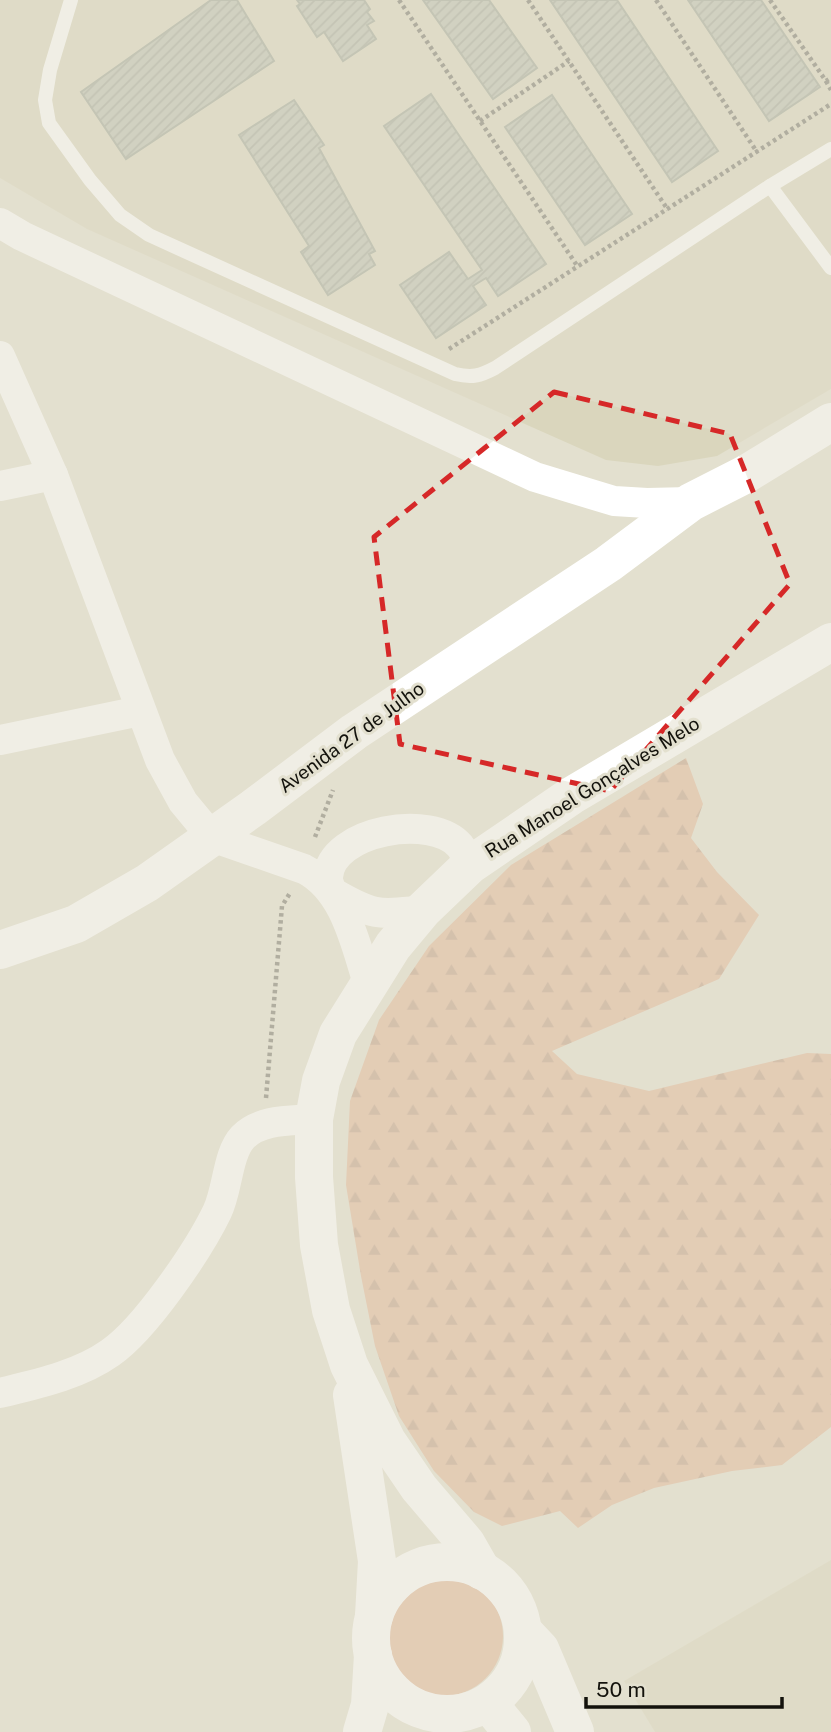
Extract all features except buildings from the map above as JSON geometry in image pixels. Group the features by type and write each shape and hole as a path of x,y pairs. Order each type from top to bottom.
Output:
{"street":[{"path":"0,223 22,236 535,477 614,500 647,503 691,502"},
{"path":"0,356 53,475 160,760 183,802 212,837 303,869 332,892 364,910 383,914 423,910"},
{"name":"Avenida 27 de Julho","path":"0,950 76,924 148,883 354,732 608,564 691,502 746,474 831,422"},
{"path":"0,486 53,475"},
{"name":"Rua Manoel Gonçalves Melo","path":"482,1570 460,1535 402,1466 349,1365 331,1310 319,1245 314,1177 314,1119 321,1082 338,1034 393,946 423,910 470,865 571,796 831,642"},
{"path":"0,740 140,711"},
{"path":"368,983 350,927 332,892 328,877 335,857 345,848 367,837 402,827 436,831 460,845 470,865"},
{"path":"0,1393 49,1380 90,1365 111,1352 136,1328 162,1296 217,1212 232,1156 245,1135 264,1124 314,1119"},
{"name":"Rua Manoel Gonçalves Melo","path":"349,1365 377,1561 374,1616"},
{"path":"362,1732 370,1705 374,1616 382,1599 393,1584 408,1572 445,1562 482,1570 498,1581 519,1613 523,1631 523,1653 516,1673 504,1690 458,1717"},
{"path":"523,1631 540,1649 575,1732"},
{"path":"373,1655 381,1675 394,1693 411,1706 512,1732"}],"lane":[{"path":"71,0 50,71 46,111 56,133 120,215 149,236 455,374 480,376 831,149"},
{"path":"770,186 831,268"}],"path":[{"path":"399,0 578,267"},
{"path":"528,0 668,210"},
{"path":"656,0 757,152"},
{"path":"770,0 828,79 831,90"},
{"path":"480,121 569,61"},
{"path":"428,363 831,104"},
{"path":"264,1124 282,906 303,869 335,782"}],"highlighted area":[{"path":"554,392 730,434 790,584 610,791 400,744 374,537"}],"shaded area":[{"path":"0,0 831,0 831,389 717,456 658,466 606,460 87,229 0,178"},
{"path":"831,1560 831,1732 655,1732 624,1681"}],"green space":[{"path":"686,758 703,804 691,838 717,872 759,915 719,979 552,1051 577,1074 649,1091 807,1053 831,1054 831,1427 782,1465 732,1471 654,1488 612,1505 578,1528 560,1511 502,1526 474,1512 434,1471 399,1416 375,1346 346,1185 350,1101 379,1020 429,946 511,865"},
{"path":"443,1576 466,1580 486,1593 499,1613 503,1636 499,1659 486,1679 466,1692 443,1696 420,1692 400,1679 387,1659 383,1636 387,1613 400,1593 420,1580"}]}
